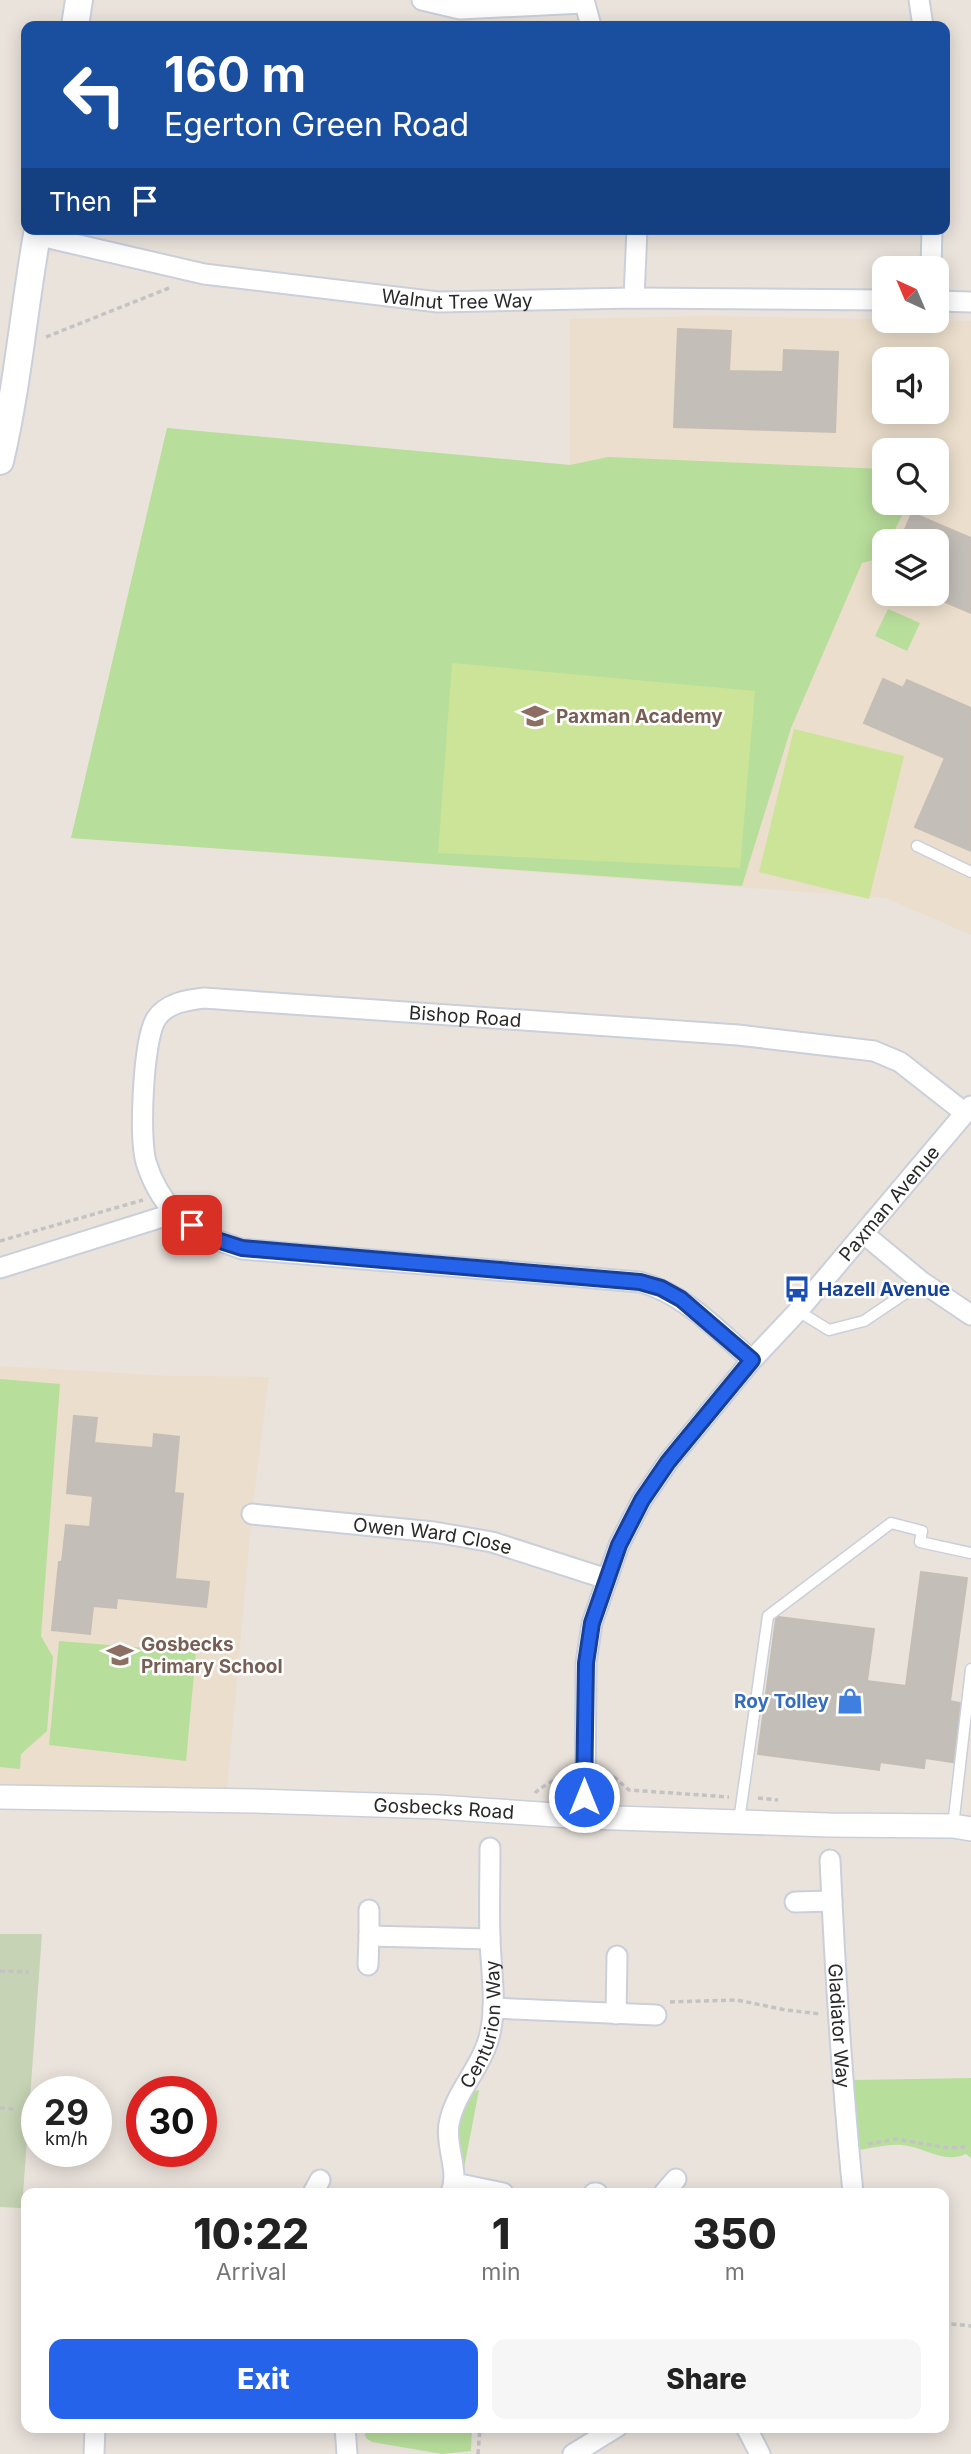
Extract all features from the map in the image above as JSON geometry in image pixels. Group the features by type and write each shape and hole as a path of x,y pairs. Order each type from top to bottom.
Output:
{"main road":[{"path":"76,21 79,0"},
{"path":"0,461 37,235"}],"street":[{"path":"422,0 460,9 584,1 590,21"},
{"path":"919,0 922,21"},
{"name":"Walnut Tree Way","path":"49,235 204,274 438,302 634,298 872,300"},
{"path":"634,298 636,235"},
{"path":"932,235 932,256"},
{"path":"949,301 971,302"},
{"name":"Bishop Road","path":"752,1360 681,1299 661,1288 640,1282 242,1248 208,1237 175,1213 159,1195 145,1160 143,1098 150,1034 157,1017 169,1006 204,998 738,1035 874,1051 900,1062 968,1110"},
{"name":"Paxman Avenue","path":"585,1816 586,1663 592,1623 619,1545 642,1500 668,1462 752,1360 798,1311 968,1110"},
{"path":"0,1268 175,1213"},
{"path":"864,1234 922,1282 971,1314"},
{"name":"Owen Ward Close","path":"252,1514 434,1532 492,1542 607,1579"},
{"name":"Gosbecks Road","path":"0,1797 255,1801 438,1807 585,1816 741,1810 829,1825 962,1827"},
{"name":"Centurion Way","path":"453,2188 449,2128 453,2106 487,2043 493,2008 490,1939 491,1848"},
{"name":"Gladiator Way","path":"830,1860 837,2014 853,2188"},
{"path":"794,1902 832,1901"},
{"path":"368,1965 369,1910"},
{"path":"369,1936 490,1939"},
{"path":"616,2014 617,1956"},
{"path":"493,2008 656,2015"},
{"path":"94,2454 95,2433"},
{"path":"345,2433 347,2454"},
{"path":"573,2454 607,2433"},
{"path":"749,2433 760,2454"}],"lane":[{"path":"917,846 971,872"},
{"path":"798,1311 829,1330 864,1321 922,1282"},
{"path":"741,1810 768,1616 891,1523 922,1531 920,1542 971,1553"},
{"path":"962,1827 971,1669"}],"path":[{"path":"18,348 204,274"},
{"path":"0,1241 159,1195"},
{"path":"531,1813 533,1796 540,1787 554,1783 564,1774 614,1777 629,1790 741,1810 784,1800"},
{"path":"0,1971 29,1972"},
{"path":"656,2015 671,2000 737,2000 786,2010 837,2014"},
{"path":"0,2108 15,2109"},
{"path":"849,2148 896,2139 948,2148 965,2147"},
{"path":"949,2324 971,2326"},
{"path":"478,2454 480,2433"}],"shaded area":[{"name":"Paxman Academy","path":"706,316 872,319 872,333 949,333 949,321 971,321 971,935 886,898 71,838 167,428 570,465 570,319"},
{"name":"Gosbecks Primary School","path":"0,1366 171,1376 269,1377 252,1514 226,1800 0,1795"}],"green space":[{"name":"Paxman Academy","path":"167,428 570,465 608,457 872,468 872,515 902,515 895,529 872,529 872,560 862,563 791,728 742,886 71,838"},
{"path":"888,609 920,623 907,651 875,636"},
{"path":"452,663 755,691 740,868 438,853"},
{"path":"794,729 904,756 869,899 759,872"},
{"path":"0,1379 60,1384 41,1636 53,1657 47,1731 21,1754 20,1769 0,1767"},
{"path":"59,1641 196,1652 186,1761 49,1745"},
{"path":"0,1934 42,1934 32,2076 21,2076 21,2167 25,2167 21,2208 0,2207"},
{"path":"971,2078 971,2158 966,2154 958,2157 942,2156 902,2145 859,2150 854,2125 853,2080"},
{"path":"479,2090 464,2168 460,2159 459,2129 472,2091"},
{"path":"365,2433 472,2433 471,2451 442,2454 372,2442 366,2438"}],"building":[{"path":"678,329 731,331 729,371 783,372 784,350 838,352 835,432 674,427"},
{"path":"911,515 917,515 971,538 971,613 949,604 949,529 905,529"},
{"path":"883,679 903,688 907,680 971,708 971,851 915,827 945,758 864,723"},
{"path":"74,1416 97,1418 94,1443 153,1448 154,1434 179,1437 174,1493 183,1494 175,1579 209,1582 206,1607 117,1598 116,1608 93,1606 90,1634 52,1630 66,1525 90,1527 93,1496 67,1493"},
{"path":"921,1572 967,1578 950,1701 960,1703 953,1762 925,1758 924,1768 880,1762 879,1770 758,1754 776,1619 779,1617 874,1629 867,1681 906,1686"}],"place":[{"name":"Paxman Academy","path":"535,716"},
{"name":"Hazell Avenue","path":"797,1289"},
{"name":"Gosbecks Primary School","path":"120,1655"},
{"name":"Roy Tolley","path":"850,1701"}],"route":[{"path":"192,1225 208,1237 242,1248 640,1282 661,1288 681,1299 752,1360 668,1462 642,1500 619,1545 592,1623 586,1663 584,1797"}]}
